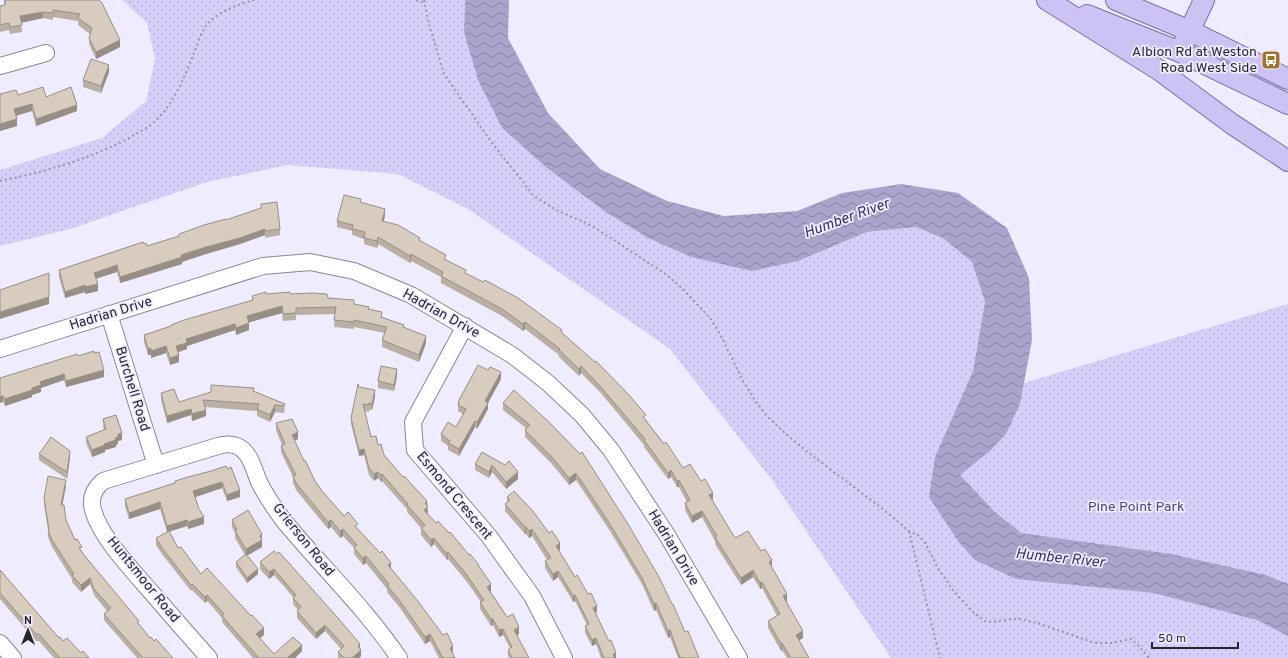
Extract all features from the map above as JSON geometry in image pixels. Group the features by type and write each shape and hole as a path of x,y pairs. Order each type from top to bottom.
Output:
{"main road":[{"path":"1047,0 1140,35 1180,52 1288,104"},
{"path":"1047,0 1159,70 1232,124 1288,161"},
{"path":"1116,0 1190,31 1288,79"},
{"path":"1180,52 1204,0"}],"street":[{"path":"0,66 46,53"},
{"name":"Hadrian Drive","path":"0,348 263,266 310,262 354,271 411,295 512,355 548,383 582,415 611,450 667,535 739,658"},
{"name":"Burchell Road","path":"109,314 156,465"},
{"name":"Esmond Crescent","path":"465,326 413,422 415,450 488,535 532,596 564,658"},
{"name":"Grierson Road","path":"156,465 226,444 238,446 249,457 259,482 284,521 369,618 399,658"},
{"name":"Huntsmoor Road","path":"156,465 103,481 95,489 92,497 94,511 118,554 209,658"},
{"path":"0,644 12,658"}],"path":[{"path":"0,181 45,170 90,156 118,144 148,127 160,115 178,89 202,33 207,25 223,12 235,6 254,0"},
{"path":"416,0 424,1 428,24 440,65 449,84 492,143 534,196 558,211 597,229 667,275 683,289 710,318 720,334 743,381 767,416 810,454 880,506 909,531 919,536 925,543 938,568 960,599 972,611 985,621 992,622 1020,619 1037,623 1095,643 1112,643 1131,639 1149,658"},
{"path":"909,531 940,658"}],"green space":[{"name":"Pine Point Park","path":"122,0 465,0 464,33 502,128 547,168 607,213 648,238 691,257 798,261 867,232 916,227 943,238 972,262 985,302 973,371 961,398 1024,383 1288,304 1288,658 891,658 772,480 670,349 468,209 398,174 288,165 207,182 70,229 0,246 0,170 102,138 146,101 155,59 147,23"}],"water":[{"name":"Humber River","path":"465,0 509,0 508,38 548,113 600,169 667,201 724,216 797,211 842,193 901,184 958,193 1007,228 1029,278 1032,340 1020,404 1006,434 990,451 960,475 995,512 1021,533 1171,554 1266,575 1288,584 1288,636 1257,620 1154,593 1016,579 975,560 958,541 929,497 935,457 973,371 985,302 972,262 943,238 916,227 867,232 798,261 752,271 691,257 648,238 607,213 547,168 502,128 478,80 464,32"}],"building":[{"path":"5,0 99,0 102,3 120,40 96,52 89,38 92,28 78,18 80,14 53,10 53,13 43,12 20,16 22,25 10,27 9,23 0,25 0,6 5,5"},
{"path":"91,59 109,65 101,86 83,80"},
{"path":"43,87 46,97 71,87 77,105 36,119 32,104 14,109 17,119 0,124 0,94 16,90 18,95"},
{"path":"344,195 361,199 360,202 385,209 382,221 398,225 420,238 419,240 446,255 444,259 466,270 465,273 483,282 485,280 518,298 562,330 561,332 595,362 596,361 646,415 643,417 664,444 666,442 683,468 690,464 701,481 705,479 713,493 709,495 735,538 748,531 761,551 765,549 772,560 769,562 787,594 783,596 803,631 796,635 809,658 791,658 768,621 780,614 762,582 760,583 753,570 741,578 715,537 717,536 702,511 692,516 685,503 690,500 679,480 677,481 671,470 668,473 644,440 645,439 581,366 579,369 559,350 560,349 525,322 523,324 502,309 441,276 443,272 411,254 410,256 378,237 377,241 364,238 365,232 352,229 353,225 337,221"},
{"path":"277,202 280,229 265,231 265,229 240,238 181,255 182,257 120,277 117,265 94,273 98,284 85,287 85,285 65,292 59,270 143,242 144,244 146,243 147,246 179,236 179,234 204,225 226,220 261,208 261,204"},
{"path":"49,273 49,297 0,312 0,290"},
{"path":"266,292 266,294 290,292 290,294 327,294 328,298 354,300 354,304 369,307 368,309 382,312 381,317 404,325 403,327 426,336 419,355 382,340 387,327 354,320 354,322 334,320 336,307 296,308 296,313 283,314 282,306 247,316 249,323 236,328 235,324 186,339 187,343 176,346 179,355 170,358 166,346 151,351 151,348 148,349 144,335 184,320 253,300 252,296"},
{"path":"94,351 94,353 99,352 104,370 66,381 64,374 40,382 41,385 32,388 32,390 5,399 3,396 0,397 0,378 77,354 78,356"},
{"path":"478,365 488,370 490,367 501,372 485,401 488,403 477,422 475,421 459,449 448,443 450,441 441,434 448,422 456,427 466,409 458,405 458,402"},
{"path":"381,366 397,369 394,385 378,381"},
{"path":"358,384 359,387 375,390 372,404 363,404 371,437 376,436 378,445 381,444 384,455 427,501 425,503 428,507 424,510 436,523 438,521 449,533 450,532 479,565 491,584 487,587 507,617 513,614 519,627 514,630 529,658 512,658 508,650 512,647 503,629 499,630 493,619 491,619 480,602 484,600 467,575 434,538 431,540 421,528 425,525 382,474 381,475 378,472 374,474 369,468 364,449 359,450 351,418"},
{"path":"211,385 254,388 253,391 285,404 284,406 275,405 270,415 257,409 259,404 203,400 206,410 192,414 191,409 167,416 161,393 174,389 179,402 211,392"},
{"path":"514,390 550,423 580,454 582,452 628,524 659,577 685,632 688,631 699,658 680,658 670,630 668,631 656,603 654,604 642,578 610,524 576,473 569,478 552,457 525,430 530,425 503,403"},
{"path":"116,415 122,433 118,434 118,437 115,438 116,440 92,450 86,437 106,429 103,419"},
{"path":"292,419 298,432 292,435 315,481 344,516 348,512 358,524 355,526 380,553 382,551 391,563 388,565 443,635 447,633 453,646 450,648 455,658 443,658 430,634 425,637 387,585 389,584 366,556 363,558 354,548 357,545 343,529 340,531 331,520 328,522 296,483 293,476 296,475 281,446 285,444 276,423"},
{"path":"51,437 70,451 67,472 39,454"},
{"path":"482,452 505,465 509,461 518,472 506,482 492,465 489,472 475,464"},
{"path":"226,466 227,469 231,467 240,490 227,495 222,482 193,491 199,509 204,517 167,526 160,502 129,513 125,499 175,483 175,481"},
{"path":"48,476 66,480 61,505 64,505 66,520 75,540 77,539 82,547 79,548 139,621 137,622 150,638 151,637 154,641 156,639 173,658 143,658 104,614 111,608 94,589 90,578 81,585 72,575 74,574 52,540 48,530 44,498"},
{"path":"514,491 532,510 549,533 552,531 560,543 556,546 575,577 577,575 588,594 591,593 597,606 593,608 609,641 611,640 616,653 613,654 615,658 604,658 596,638 592,640 585,626 589,624 575,595 573,596 558,571 553,574 545,561 551,558 532,529 529,531 505,504 510,500 507,497"},
{"path":"248,510 262,534 260,536 262,540 246,549 235,531 237,530 232,520"},
{"path":"169,531 178,548 181,547 201,574 207,568 264,628 256,634 274,654 293,637 302,645 287,658 259,658 222,616 224,614 207,595 205,597 192,584 191,585 162,548 156,538"},
{"path":"274,551 277,554 279,552 360,644 358,646 361,650 352,658 344,658 338,652 344,646 325,625 316,633 297,611 301,607 293,598 296,595 274,569 269,572 260,562"},
{"path":"246,554 258,569 247,578 236,562"},
{"path":"0,570 59,638 60,637 63,641 67,638 81,653 83,651 89,658 60,658 39,634 36,634 0,593"}],"place":[{"name":"Albion Rd at Weston Road West Side","path":"1271,60"}]}
